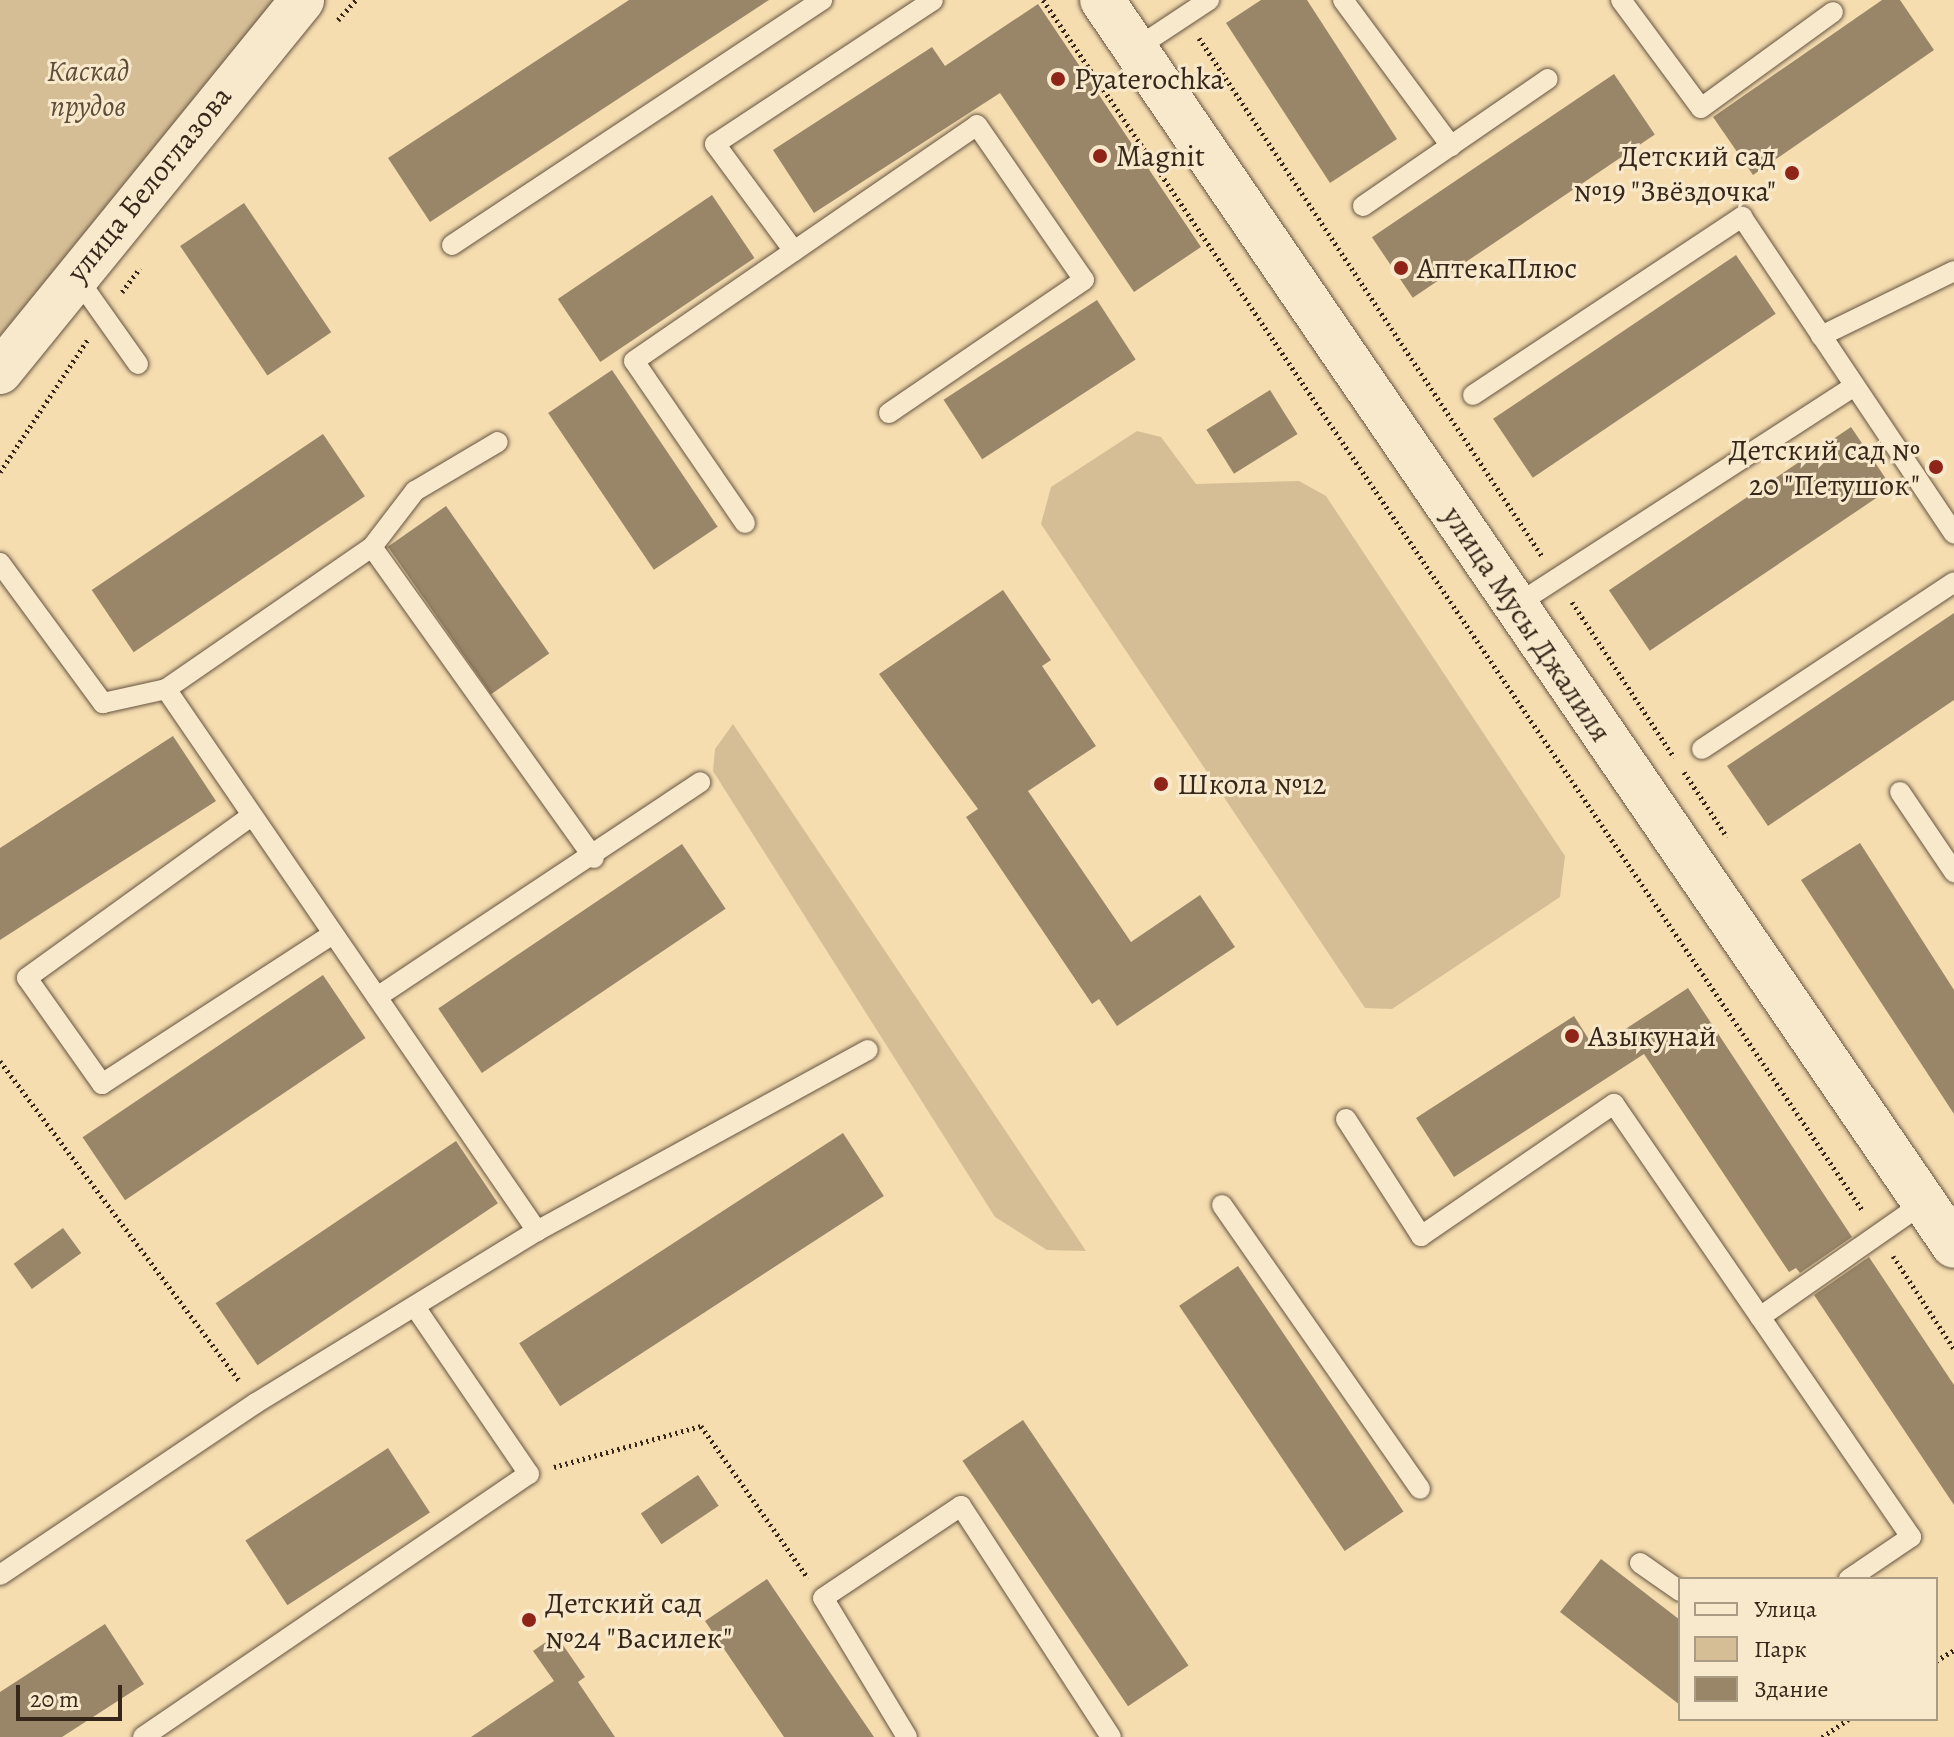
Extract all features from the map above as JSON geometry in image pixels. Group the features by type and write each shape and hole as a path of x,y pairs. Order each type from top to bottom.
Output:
{"street":[{"name":"улица Мусы Джалиля","path":"1102,0 1954,1246"},
{"name":"улица Белоглазова","path":"0,372 75,275 319,12"}],"lane":[{"path":"794,251 715,144 933,0"},
{"path":"1135,49 1209,0"},
{"path":"1343,0 1451,146"},
{"path":"1621,0 1701,108 1833,12"},
{"path":"452,245 808,4"},
{"path":"1363,206 1548,79"},
{"path":"745,523 634,361 977,125 1084,280 889,413"},
{"path":"1473,395 1742,217 1954,534"},
{"path":"1821,336 1954,271"},
{"path":"75,275 138,364"},
{"path":"1516,605 1854,386"},
{"path":"0,563 103,703 166,689 372,547 415,491 498,442"},
{"path":"372,547 594,858"},
{"path":"1702,749 1954,582"},
{"path":"166,689 250,817 537,1231"},
{"path":"377,997 594,858 700,782"},
{"path":"1900,792 1954,872"},
{"path":"250,817 27,978 102,1084 333,934"},
{"path":"0,1575 256,1403 417,1310 537,1231 868,1050"},
{"path":"1346,1119 1421,1236 1614,1104 1911,1537 1852,1577"},
{"path":"1760,1317 1925,1202"},
{"path":"1222,1205 1420,1489"},
{"path":"143,1737 529,1474 417,1310"},
{"path":"907,1737 823,1598 961,1506 1111,1737"},
{"path":"1640,1563 1678,1590"}],"path":[{"path":"319,12 356,0"},
{"path":"1043,0 1954,1349"},
{"path":"0,472 104,316 151,254"},
{"path":"0,1061 256,1403"},
{"path":"529,1474 701,1426 823,1598"},
{"path":"1822,1737 1846,1721"}],"green space":[{"name":"Каскад прудов","path":"0,0 274,0 0,336"},
{"path":"1137,431 1161,437 1196,484 1299,481 1326,496 1565,856 1560,897 1392,1009 1365,1008 1041,524 1051,487"},
{"path":"733,724 1086,1251 1047,1250 995,1217 713,771 715,749"}],"building":[{"path":"629,0 769,0 430,222 388,158"},
{"path":"1261,0 1307,0 1397,139 1330,183 1226,23"},
{"path":"1882,0 1900,0 1934,50 1753,175 1713,117"},
{"path":"1038,4 1201,247 1134,292 1000,93 814,213 773,150 932,47 945,66"},
{"path":"1614,74 1655,135 1413,298 1372,237"},
{"path":"712,195 754,258 600,362 558,299"},
{"path":"244,203 331,332 267,375 180,246"},
{"path":"1736,255 1776,314 1533,478 1493,419"},
{"path":"1097,300 1136,360 982,459 944,400"},
{"path":"612,370 718,527 654,570 548,413"},
{"path":"1270,390 1298,434 1234,474 1206,430"},
{"path":"1851,427 1892,488 1650,651 1609,590"},
{"path":"323,434 365,496 134,652 92,590"},
{"path":"446,506 549,653 491,694 388,547"},
{"path":"1003,590 1051,660 1042,666 1096,746 1028,791 1131,942 1200,895 1235,947 1117,1026 1099,999 1092,1004 966,817 978,809 879,674"},
{"path":"1954,613 1954,700 1768,826 1727,766"},
{"path":"173,736 216,801 0,940 0,848"},
{"path":"1860,843 1954,990 1954,1114 1801,880"},
{"path":"682,844 726,909 482,1073 438,1008"},
{"path":"323,975 365,1038 125,1200 83,1137"},
{"path":"1688,988 1852,1237 1800,1273 1796,1268 1789,1272 1644,1054 1454,1177 1416,1118 1574,1016 1595,1049"},
{"path":"843,1133 884,1196 560,1406 519,1343"},
{"path":"456,1141 498,1203 258,1365 216,1303"},
{"path":"63,1228 81,1253 32,1289 14,1264"},
{"path":"1869,1257 1954,1385 1954,1505 1814,1295"},
{"path":"1238,1266 1404,1511 1345,1551 1179,1306"},
{"path":"1023,1420 1189,1665 1128,1706 962,1461"},
{"path":"388,1448 430,1513 287,1605 245,1541"},
{"path":"698,1475 719,1506 661,1544 641,1514"},
{"path":"1601,1559 1678,1618 1678,1703 1560,1612"},
{"path":"767,1579 874,1737 784,1737 705,1621"},
{"path":"105,1624 144,1684 62,1737 0,1737 0,1692"},
{"path":"556,1635 585,1677 578,1682 615,1737 471,1737 554,1681 533,1651"}],"place":[{"name":"Pyaterochka","path":"1058,79"},
{"name":"Magnit","path":"1100,156"},
{"name":"Детский сад №19 \"Звёздочка\"","path":"1792,173"},
{"name":"АптекаПлюс","path":"1401,268"},
{"name":"Детский сад № 20 \"Петушок\"","path":"1936,467"},
{"name":"Школа №12","path":"1161,784"},
{"name":"Азыкунай","path":"1572,1036"},
{"name":"Детский сад №24 \"Василек\"","path":"529,1620"}]}
